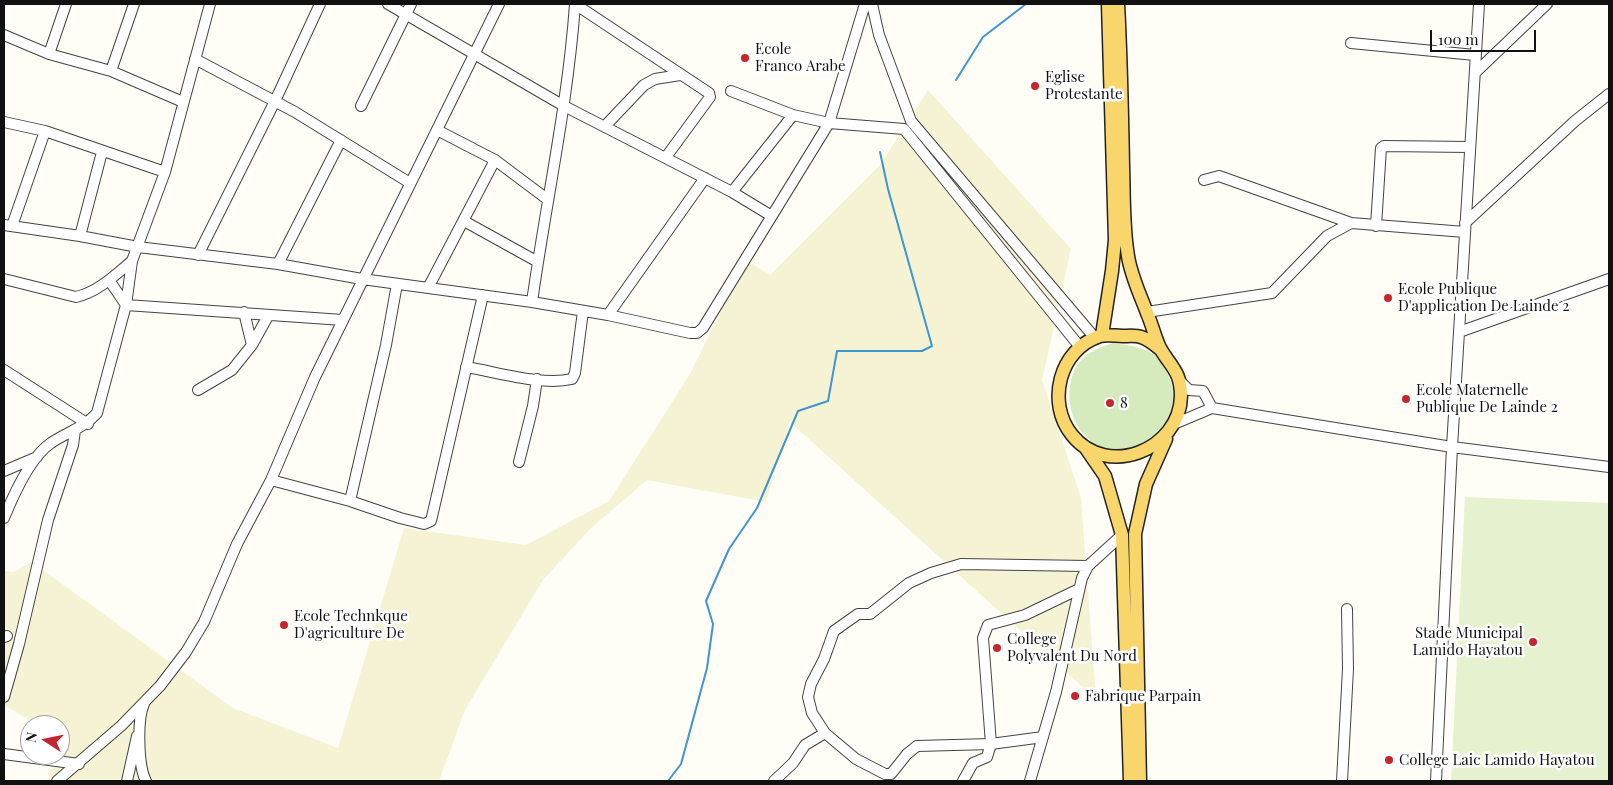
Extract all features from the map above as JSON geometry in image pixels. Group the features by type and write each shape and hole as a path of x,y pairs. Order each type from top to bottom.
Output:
{"main road":[{"path":"1099,337 1112,271 1115,240 1108,4"},
{"path":"1118,4 1126,242 1132,272 1160,349"},
{"path":"1130,781 1122,535 1105,476 1085,447 1067,428 1058,404 1058,388 1065,365 1080,347 1099,337 1141,337 1160,349 1172,363 1179,380 1180,403 1172,427 1146,484 1135,534 1140,781"},
{"path":"1085,447 1107,456 1132,456 1154,447 1172,427"}],"street":[{"path":"48,54 66,4"},
{"path":"111,71 134,4"},
{"path":"4,517 37,457 50,443 88,424 97,413 101,404 111,357 126,305 132,261 165,172 210,4"},
{"path":"198,255 275,101 320,4"},
{"path":"388,4 564,106 606,125 732,192 770,215"},
{"path":"361,106 411,4"},
{"path":"57,781 121,726 146,700 186,652 204,622 237,544 271,480 314,377 500,4"},
{"path":"532,302 547,199 564,106 575,4 705,90 710,97 666,157"},
{"path":"45,131 8,225 138,247 278,264 362,279 532,302 696,333 703,328 770,215 829,123 866,4"},
{"path":"872,4 908,126 1080,347"},
{"path":"1436,781 1452,447 1479,4"},
{"path":"1475,73 1546,4"},
{"path":"4,35 48,54 111,71 183,102"},
{"path":"1351,43 1476,55"},
{"path":"195,59 275,101 410,183"},
{"path":"606,125 644,85 655,79 680,75"},
{"path":"731,90 793,115 829,123 908,126 1099,337"},
{"path":"1204,180 1219,176 1351,223 1376,226 1465,228 1575,121 1609,94"},
{"path":"732,192 793,115"},
{"path":"4,122 45,131 165,172"},
{"path":"437,130 495,160 547,199"},
{"path":"278,264 341,140"},
{"path":"1376,226 1381,148 1384,146 1470,147"},
{"path":"80,236 102,152"},
{"path":"428,288 495,160"},
{"path":"608,315 704,178"},
{"path":"464,221 538,262"},
{"path":"1147,312 1272,293 1327,236 1351,223"},
{"path":"4,279 76,297 87,294 109,280 132,261"},
{"path":"1459,332 1609,279"},
{"path":"109,280 126,305"},
{"path":"350,501 386,345 397,284"},
{"path":"271,480 350,501 400,518 424,524 431,521 483,295"},
{"path":"126,305 343,320"},
{"path":"466,366 537,379 562,381 572,379 576,374 583,311"},
{"path":"244,312 252,345"},
{"path":"198,390 232,370 252,345 268,316"},
{"path":"4,370 88,424"},
{"path":"519,462 537,379"},
{"path":"1179,380 1189,390 1203,392 1212,408"},
{"path":"1172,427 1212,408 1452,447 1609,467"},
{"path":"4,697 19,644 48,520 73,444 75,430"},
{"path":"4,471 37,457"},
{"path":"1030,781 1056,692 1079,589 1088,566 1122,535"},
{"path":"1043,737 991,744 917,746 907,754 892,774 885,774 856,759 825,733 809,705 811,684 824,659 834,631 858,614 870,614 909,583 931,572 961,564 1088,566"},
{"path":"963,781 973,763 988,757 991,744 983,645 984,631 988,625 1025,615 1079,589"},
{"path":"1342,781 1348,670 1347,609"},
{"path":"127,781 138,731 140,712 146,700"},
{"path":"138,731 146,781"},
{"path":"774,781 792,763 805,745 825,733"},
{"path":"4,754 79,764"}],"shaded area":[{"path":"928,90 1071,249 1042,380 1081,498 1096,699 790,422 766,502 647,480 590,529 543,580 465,710 439,781 48,781 52,765 70,765 70,715 21,715 4,705 4,571 14,572 32,562 233,708 338,748 404,528 526,545 609,501 690,374 746,260 770,275 880,165"}],"green space":[{"path":"1113,343 1141,348 1156,357 1166,370 1174,394 1174,402 1171,415 1157,434 1149,440 1127,449 1110,450 1087,438 1079,428 1070,405 1070,392 1071,379 1079,362 1092,352"},
{"name":"Stade Municipal Lamido Hayatou","path":"1465,497 1609,503 1609,781 1451,781"}],"waterway":[{"path":"956,80 983,37 1026,4"},
{"path":"668,781 681,764 707,668 713,624 706,601 729,549 757,508 798,411 828,401 837,351 922,351 932,346 888,189 880,152"}],"place":[{"name":"Ecole Franco Arabe","path":"745,58"},
{"name":"Eglise Protestante","path":"1035,86"},
{"name":"Ecole Publique D'application De Lainde 2","path":"1388,298"},
{"name":"Ecole Maternelle Publique De Lainde 2","path":"1406,399"},
{"name":"8","path":"1110,403"},
{"name":"Ecole Technkque D'agriculture De","path":"284,625"},
{"name":"Stade Municipal Lamido Hayatou","path":"1533,642"},
{"name":"College Polyvalent Du Nord","path":"997,648"},
{"name":"Fabrique Parpain","path":"1075,696"},
{"name":"College Laic Lamido Hayatou","path":"1389,760"}]}
